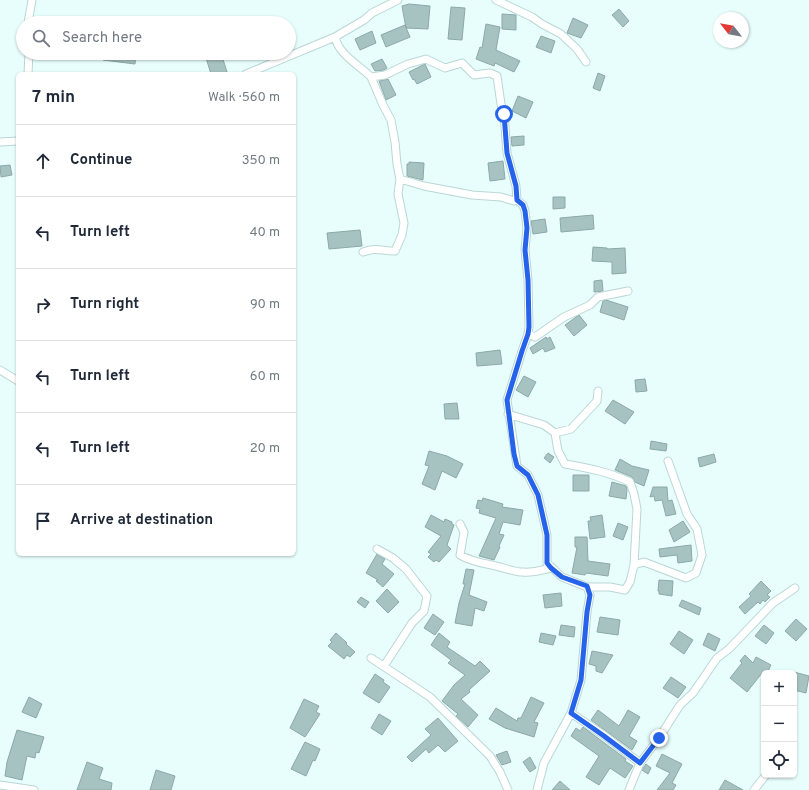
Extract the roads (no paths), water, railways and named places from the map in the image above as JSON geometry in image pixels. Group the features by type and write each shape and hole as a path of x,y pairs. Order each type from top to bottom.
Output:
{"street":[{"path":"29,16 32,0"},
{"path":"296,53 335,37 364,20 372,13 398,0"},
{"path":"496,0 532,17 561,34 577,49 586,62"},
{"path":"335,37 339,50 371,77 391,120 400,179 398,194 404,223 402,235 395,251 386,251 374,248 363,252"},
{"path":"371,77 385,75 408,64 426,59 445,68 462,63 474,75 490,73 497,76 504,114 507,153 516,186 517,200"},
{"path":"28,72 29,60"},
{"path":"251,72 280,60"},
{"path":"0,142 16,141"},
{"path":"400,179 424,186 472,195 500,197 514,201 517,200 523,205 527,228 525,250 528,280 528,334 507,400 508,414 517,466 528,475 538,495 547,535 547,563 551,568 562,577 587,586 610,586 625,590 630,582 634,565 637,509 630,482 596,470 565,464 558,451 554,433 544,425 508,414"},
{"path":"528,334 536,337 564,316 590,305 598,297 628,291"},
{"path":"0,370 16,380"},
{"path":"554,433 571,429 597,401 598,391"},
{"path":"634,565 644,562 686,578 696,573 702,555 696,529 688,514 668,461"},
{"path":"460,524 464,532 460,555 466,559 514,571 525,572 551,568"},
{"path":"377,549 393,558 402,566 427,596 424,611 412,623 384,666"},
{"path":"536,790 546,758 571,713 581,680 590,595 587,586"},
{"path":"629,790 640,763 659,738 680,705 693,693 717,658 729,649 774,603 795,588"},
{"path":"371,658 430,697 490,756 500,772 508,790"},
{"path":"571,713 640,763"},
{"path":"754,790 764,778"},
{"path":"0,785 34,790"}]}
